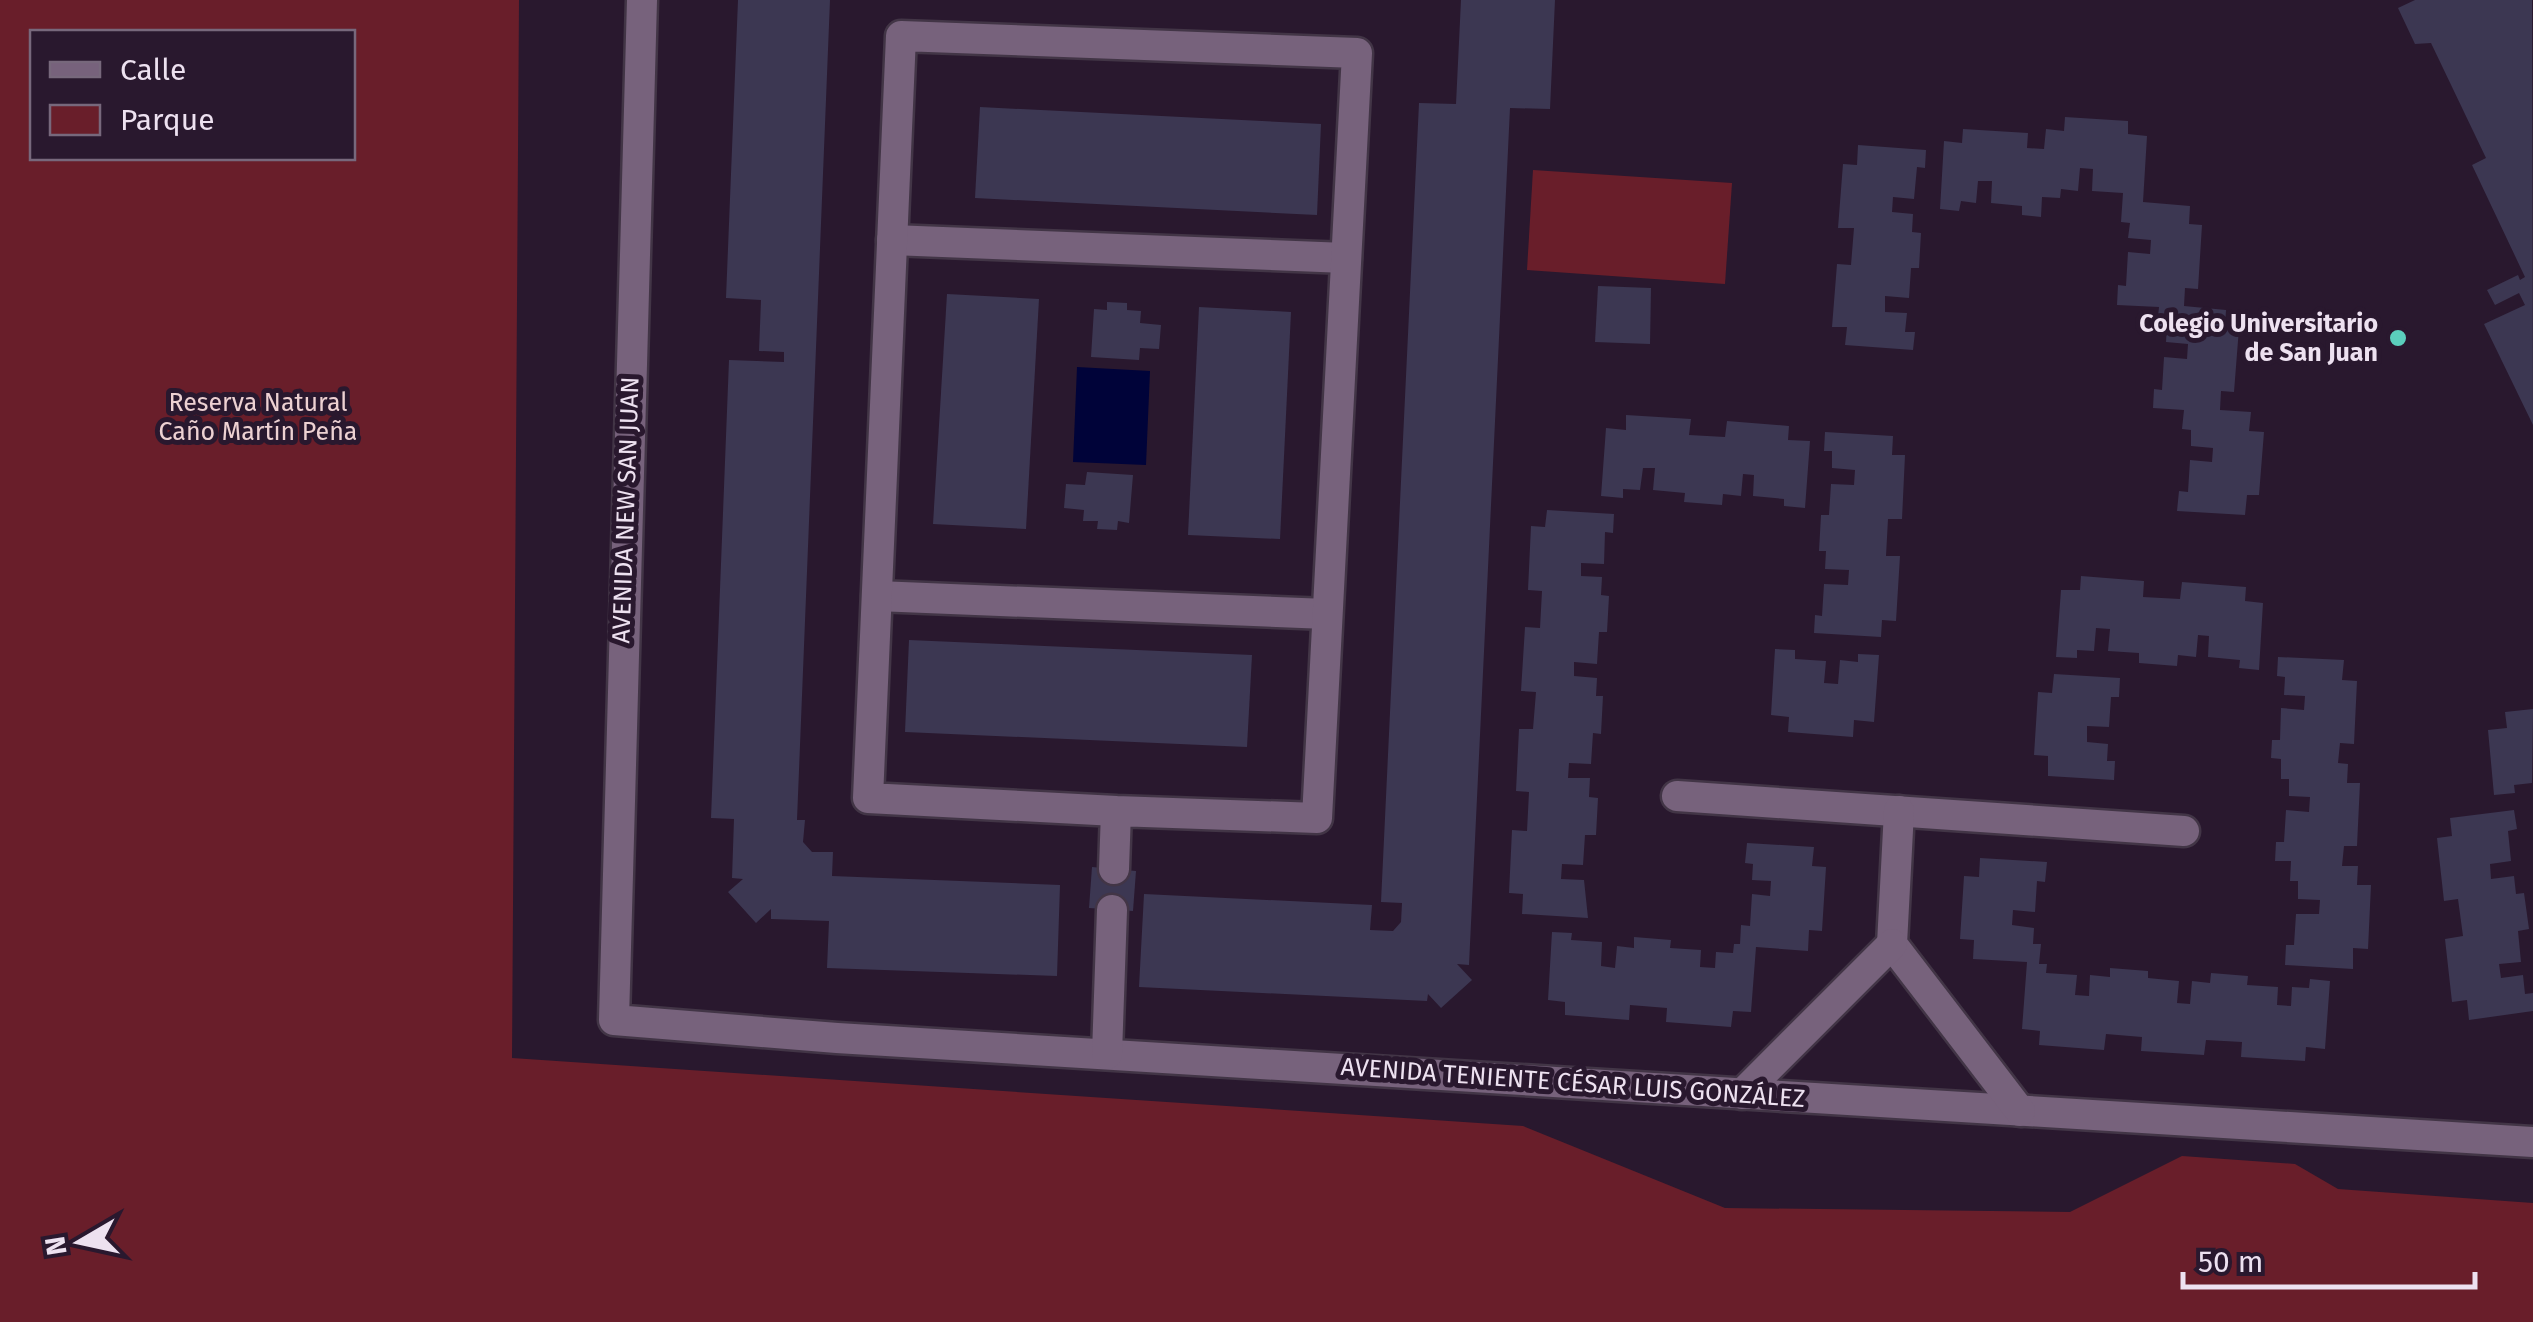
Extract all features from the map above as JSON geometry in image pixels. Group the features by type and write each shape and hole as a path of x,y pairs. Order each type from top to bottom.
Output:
{"street":[{"name":"AVENIDA NEW SAN JUAN","path":"614,1020 642,0"},
{"path":"901,36 1357,52 1316,818 868,798 892,240 901,36"},
{"path":"892,240 1346,258"},
{"path":"877,596 1328,614"},
{"path":"1677,796 2184,831"},
{"path":"1899,810 1892,944 2020,1111"},
{"path":"1114,869 1116,811"},
{"path":"1107,1054 1112,910"},
{"path":"1742,1094 1892,944"},
{"name":"AVENIDA TENIENTE CÉSAR LUIS GONZÁLEZ","path":"614,1020 2533,1142"}],"green space":[{"name":"Reserva Natural Caño Martín Peña","path":"0,0 519,0 512,1058 1523,1126 1725,1208 2070,1212 2182,1156 2295,1164 2338,1189 2533,1203 2533,1322 0,1322"},
{"path":"1533,170 1732,183 1725,284 1527,270"}],"shaded area":[{"path":"1077,367 1150,371 1146,465 1073,462"}],"building":[{"path":"738,0 830,0 797,820 805,820 803,842 812,852 833,852 832,876 1060,885 1057,976 827,968 829,921 771,919 771,909 756,923 728,892 743,879 732,878 734,819 711,818 729,360 784,362 784,352 759,351 761,300 726,298"},
{"path":"1461,0 1555,0 1550,109 1510,108 1469,965 1457,964 1472,980 1441,1008 1428,994 1427,1001 1139,987 1144,894 1372,905 1370,930 1393,931 1401,922 1402,903 1381,902 1419,103 1456,104"},
{"path":"2415,0 2532,0 2533,425 2484,324 2525,305 2519,293 2495,305 2487,290 2518,275 2520,280 2525,277 2472,165 2486,158 2431,43 2415,44 2398,8"},
{"path":"980,107 1321,124 1317,215 975,198"},
{"path":"2065,117 2128,121 2128,134 2147,136 2143,202 2190,206 2189,224 2202,225 2198,289 2185,288 2184,306 2226,310 2225,327 2239,328 2234,392 2221,391 2220,410 2251,412 2249,431 2264,432 2259,495 2247,495 2245,515 2177,511 2179,491 2188,492 2190,460 2212,462 2213,448 2191,446 2191,430 2182,429 2184,410 2153,408 2154,389 2162,390 2164,357 2187,359 2188,344 2166,342 2167,326 2157,326 2159,307 2117,305 2118,285 2126,286 2128,252 2150,254 2151,240 2128,238 2130,223 2121,222 2123,193 2092,191 2093,169 2080,168 2078,191 2061,189 2060,198 2042,197 2041,217 2022,215 2022,206 1991,203 1992,181 1978,181 1976,203 1961,201 1959,211 1940,209 1944,141 1962,143 1963,129 2028,133 2027,148 2044,149 2046,129 2064,131"},
{"path":"1858,145 1926,150 1925,168 1917,167 1914,199 1893,197 1892,212 1913,214 1912,232 1921,233 1919,268 1911,268 1909,298 1885,296 1885,312 1907,313 1905,332 1915,332 1913,350 1845,345 1847,327 1832,327 1837,264 1851,265 1854,228 1838,228 1843,164 1857,165"},
{"path":"1598,286 1651,288 1650,344 1595,342"},
{"path":"947,294 1039,299 1026,529 933,524"},
{"path":"1107,302 1127,303 1127,310 1141,311 1140,323 1161,325 1159,349 1140,348 1139,360 1091,357 1094,309 1107,310"},
{"path":"1199,307 1291,312 1280,539 1188,535"},
{"path":"1626,415 1691,419 1689,435 1725,437 1727,421 1789,426 1788,440 1810,441 1805,508 1784,506 1784,499 1753,496 1754,475 1743,474 1741,496 1723,494 1722,505 1684,502 1685,493 1653,490 1655,468 1643,468 1640,490 1623,489 1623,498 1601,496 1606,428 1626,430"},
{"path":"1825,432 1893,436 1892,455 1905,455 1902,519 1888,519 1886,556 1900,556 1896,621 1882,620 1881,637 1814,633 1815,615 1822,616 1824,584 1848,585 1849,570 1825,569 1826,551 1819,551 1821,515 1829,515 1831,484 1854,485 1855,470 1832,468 1832,451 1824,451"},
{"path":"1087,472 1133,475 1129,523 1118,521 1117,530 1097,529 1098,521 1083,521 1084,510 1064,508 1066,484 1085,485"},
{"path":"1547,510 1614,514 1613,533 1605,532 1604,564 1581,563 1581,576 1602,577 1601,595 1609,596 1607,632 1599,632 1597,664 1574,662 1574,676 1597,678 1596,696 1603,696 1601,734 1593,733 1591,764 1569,763 1568,778 1590,778 1589,797 1598,798 1596,835 1585,835 1583,865 1562,864 1561,879 1584,880 1588,918 1522,914 1523,894 1509,893 1512,830 1527,831 1529,792 1516,791 1519,729 1533,729 1536,692 1521,691 1525,627 1540,628 1542,591 1528,590 1531,526 1545,527"},
{"path":"2081,576 2144,581 2143,597 2180,599 2182,582 2246,587 2245,601 2263,603 2259,670 2239,668 2240,660 2208,657 2209,636 2198,635 2196,657 2178,655 2177,666 2139,663 2139,653 2108,651 2110,629 2096,628 2094,651 2077,650 2077,658 2056,657 2061,590 2080,590"},
{"path":"909,640 1252,655 1247,747 905,732"},
{"path":"1775,649 1795,650 1795,659 1826,661 1824,683 1838,684 1840,660 1858,662 1858,654 1879,655 1874,722 1854,720 1853,737 1788,732 1789,717 1771,715"},
{"path":"2278,657 2344,660 2342,680 2357,681 2354,744 2340,743 2338,763 2348,764 2347,783 2360,783 2357,846 2344,846 2342,866 2358,866 2357,885 2371,885 2368,949 2353,948 2353,969 2285,965 2286,945 2294,945 2296,914 2319,914 2320,900 2298,899 2298,881 2290,881 2291,861 2275,861 2276,842 2284,842 2286,810 2309,812 2310,797 2289,796 2289,779 2281,779 2281,759 2271,758 2272,740 2280,740 2281,708 2304,710 2305,696 2284,695 2285,677 2277,676"},
{"path":"2054,674 2120,678 2119,697 2111,697 2109,727 2087,726 2087,742 2108,744 2107,761 2115,761 2114,780 2048,776 2048,756 2034,755 2038,692 2052,693"},
{"path":"2533,709 2532,783 2514,785 2515,793 2494,795 2488,730 2507,728 2505,712"},
{"path":"2514,810 2517,829 2508,831 2511,861 2490,864 2491,879 2514,876 2516,894 2524,893 2529,929 2518,931 2521,962 2499,964 2501,978 2523,975 2525,994 2533,993 2533,1011 2469,1020 2467,1000 2452,1002 2445,939 2463,936 2458,899 2444,901 2437,838 2452,836 2450,818"},
{"path":"1747,843 1814,847 1812,866 1826,867 1822,931 1809,930 1808,951 1756,947 1751,1012 1733,1011 1731,1027 1666,1022 1667,1008 1630,1005 1629,1020 1565,1015 1565,1002 1548,1000 1552,932 1572,933 1571,940 1602,942 1601,966 1615,968 1617,946 1634,948 1634,937 1671,940 1670,948 1701,950 1700,967 1715,968 1716,952 1733,953 1734,944 1740,944 1741,925 1750,926 1752,894 1770,896 1771,881 1752,880 1753,864 1745,863"},
{"path":"1980,858 2047,862 2045,882 2037,881 2035,912 2013,910 2012,925 2034,928 2033,944 2041,944 2039,964 2047,964 2046,973 2077,975 2075,995 2089,996 2090,975 2110,977 2110,968 2148,971 2148,978 2179,981 2177,1003 2190,1004 2192,981 2210,983 2211,973 2248,976 2247,985 2278,987 2277,1005 2291,1006 2292,987 2309,988 2310,979 2330,981 2325,1049 2306,1047 2305,1061 2241,1057 2242,1042 2206,1040 2204,1055 2141,1051 2142,1037 2106,1034 2104,1050 2039,1045 2040,1031 2022,1029 2027,962 1973,959 1974,940 1960,939 1964,876 1979,877"},
{"path":"1092,867 1136,871 1133,911 1089,908"}],"place":[{"name":"Colegio Universitario de San Juan","path":"2398,338"}]}
